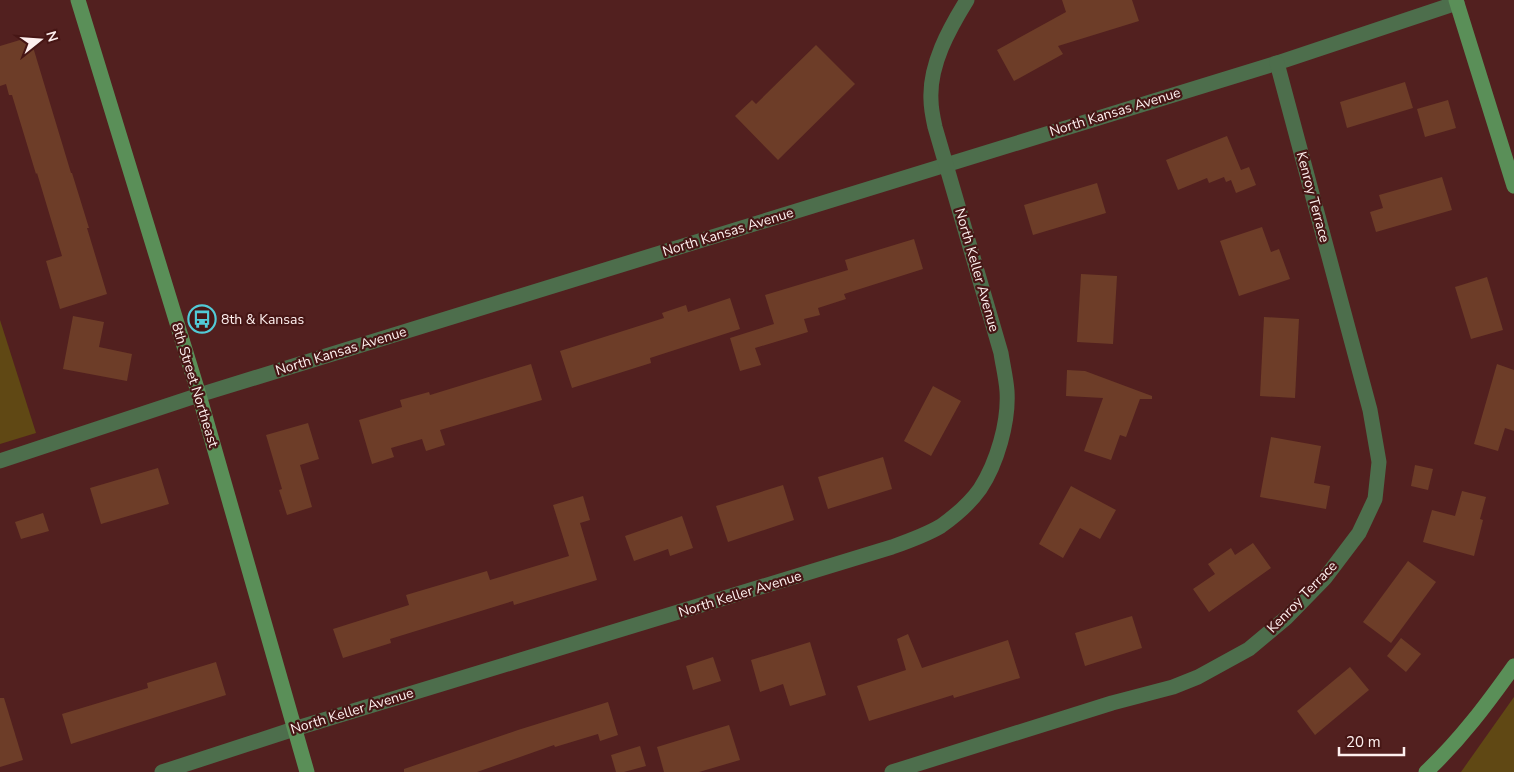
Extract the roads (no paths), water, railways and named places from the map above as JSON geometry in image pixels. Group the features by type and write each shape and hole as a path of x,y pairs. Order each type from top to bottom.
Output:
{"street":[{"name":"8th Street Northeast","path":"78,0 198,395 307,772"},
{"name":"North Keller Avenue","path":"162,772 294,728 892,547 920,537 940,526 958,512 979,489 996,456 1006,420 1007,392 1001,353 934,121 931,101 934,69 958,14 967,0"},
{"name":"North Kansas Avenue","path":"0,461 198,395 1277,63 1457,2"},
{"path":"1457,2 1514,186"},
{"name":"Kenroy Terrace","path":"892,772 1112,703 1173,687 1224,664 1249,649 1286,618 1325,578 1359,534 1375,499 1379,462 1370,410 1277,63"},
{"path":"1426,772 1443,756 1479,715 1514,666"}],"place":[{"name":"8th & Kansas","path":"202,319"}]}
